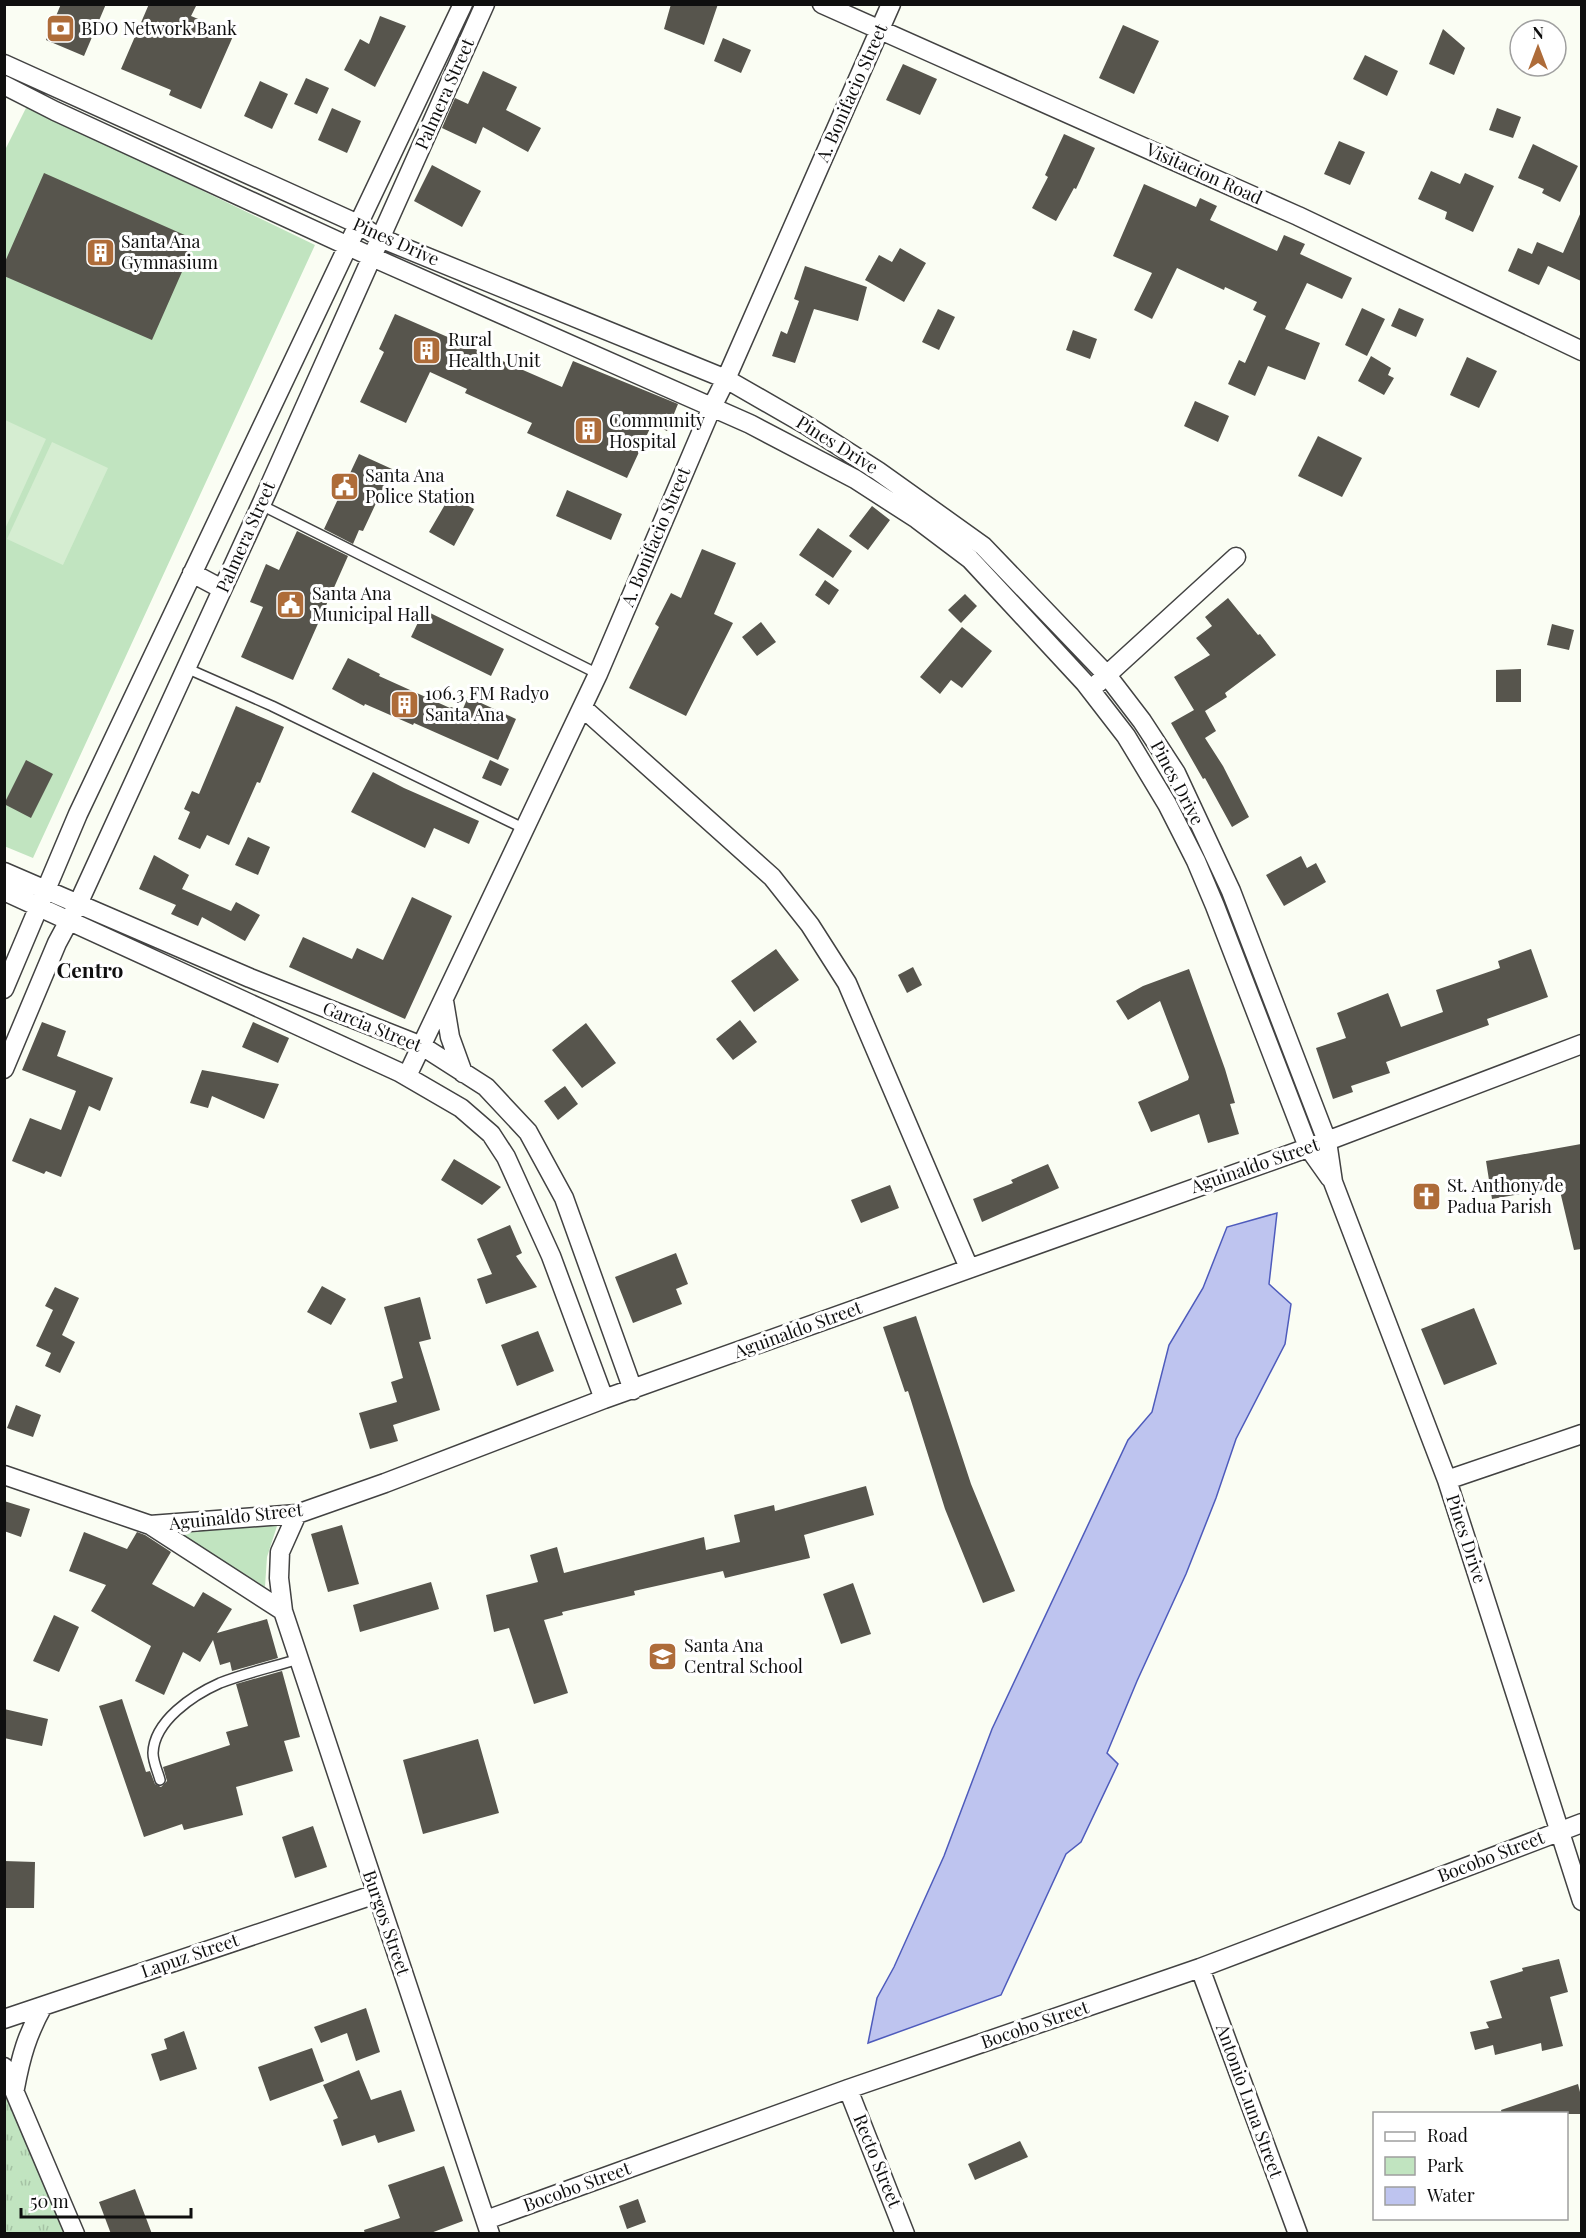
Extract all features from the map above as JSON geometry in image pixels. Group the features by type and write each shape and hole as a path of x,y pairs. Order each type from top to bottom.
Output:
{"street":[{"name":"Palmera Street","path":"4,989 78,814 463,4"},
{"name":"Palmera Street","path":"4,1069 57,944 78,904 261,505 485,4"},
{"name":"Visitacion Road","path":"822,4 1298,216 1581,351"},
{"name":"A. Bonifacio Street","path":"407,1076 583,708 712,407 891,4"},
{"name":"Pines Drive","path":"4,64 358,224 381,238 726,379 806,425 878,471 984,546 1106,674 1176,772 1231,891 1327,1141 1333,1182 1447,1480 1581,1901"},
{"name":"Pines Drive","path":"4,85 55,111 372,257 750,424 855,480 926,526 970,559 1091,691 1126,736 1167,804 1196,861 1308,1148 1333,1182"},
{"path":"1091,691 1106,674 1236,556"},
{"path":"192,573 222,589"},
{"path":"583,708 772,877 810,925 847,983 969,1268"},
{"name":"Garcia Street","path":"4,872 42,898 69,921 407,1076 461,1108 490,1134 506,1157 552,1256 604,1399"},
{"name":"Garcia Street","path":"4,891 78,904 250,978 422,1046 486,1087 528,1132 564,1198 633,1390"},
{"path":"444,1001 450,1037 463,1073"},
{"name":"Aguinaldo Street","path":"4,1475 150,1525 297,1514 385,1483 604,1399 1308,1148 1581,1044"},
{"path":"1447,1480 1581,1434"},
{"name":"Burgos Street","path":"297,1514 280,1552 279,1578 283,1611 488,2227"},
{"path":"150,1525 283,1611"},
{"name":"Bocobo Street","path":"488,2227 848,2089 1200,1968 1581,1823"},
{"name":"Lapuz Street","path":"4,2019 376,1893"},
{"name":"Antonio Luna Street","path":"1200,1968 1298,2234"},
{"path":"15,2088 21,2053 30,2029 44,2006"},
{"path":"4,2067 15,2088 75,2234"},
{"name":"Recto Street","path":"848,2089 905,2234"}],"lane":[{"path":"261,505 598,674"},
{"path":"186,668 272,706 525,829"},
{"path":"160,1780 152,1755 155,1737 171,1717 198,1695 220,1683 299,1659"}],"green space":[{"path":"27,106 315,245 33,858 4,846 4,152"},
{"path":"5,420 46,439 5,529"},
{"path":"52,442 108,468 63,565 7,539"},
{"path":"277,1526 267,1557 265,1587 173,1529"},
{"path":"5,2074 67,2233 5,2233"}],"water":[{"path":"1277,1213 1269,1284 1291,1304 1285,1344 1236,1439 1186,1574 1107,1753 1118,1764 1081,1842 1066,1854 1001,1995 868,2043 877,1998 894,1967 944,1856 992,1729 1128,1440 1152,1412 1169,1345 1203,1288 1227,1227"}],"building":[{"path":"61,4 106,4 84,56 46,40"},
{"path":"149,4 197,4 191,16 234,34 201,109 169,95 171,90 121,69"},
{"path":"671,4 718,4 704,45 664,29"},
{"path":"380,16 406,26 375,87 344,70 360,39 369,44"},
{"path":"1123,25 1159,41 1134,94 1099,78"},
{"path":"1443,29 1465,48 1454,75 1429,64"},
{"path":"723,38 751,50 741,73 714,61"},
{"path":"1365,55 1398,71 1387,96 1353,79"},
{"path":"903,64 937,79 920,115 886,100"},
{"path":"483,71 517,87 506,110 541,128 528,152 483,127 476,144 442,128 455,98 468,104"},
{"path":"306,78 329,88 317,114 294,104"},
{"path":"260,81 288,94 272,129 244,116"},
{"path":"332,108 361,121 347,153 318,140"},
{"path":"1497,108 1521,117 1513,138 1489,130"},
{"path":"1064,134 1095,148 1076,189 1074,188 1056,221 1032,208 1048,177 1045,175"},
{"path":"1339,141 1365,152 1350,185 1324,174"},
{"path":"1533,144 1578,166 1560,202 1542,193 1544,189 1518,178"},
{"path":"432,165 481,191 462,227 414,201"},
{"path":"1431,171 1460,184 1465,173 1494,186 1473,232 1445,219 1447,212 1418,199"},
{"name":"Santa Ana Gymnasium","path":"44,173 196,240 152,340 4,276 4,264"},
{"path":"1144,184 1196,207 1200,198 1217,206 1210,220 1277,251 1284,235 1305,244 1300,254 1352,278 1342,299 1307,283 1285,329 1320,343 1305,380 1268,366 1255,396 1228,384 1239,360 1245,363 1266,316 1253,310 1257,302 1225,287 1224,290 1177,268 1152,319 1134,310 1152,273 1113,256"},
{"path":"1581,212 1581,281 1548,266 1539,285 1508,271 1518,248 1532,254 1537,242 1563,253"},
{"path":"900,248 926,263 904,302 865,280 879,255 892,262"},
{"path":"805,266 867,287 858,321 814,309 795,363 772,356 781,331 787,334 799,301 794,299"},
{"path":"1362,308 1385,319 1367,356 1345,345"},
{"path":"1399,308 1424,319 1416,337 1391,326"},
{"path":"938,309 955,317 939,350 922,342"},
{"path":"395,314 562,387 573,361 678,404 667,431 652,424 627,478 527,433 532,423 465,393 467,389 430,372 406,423 360,402 384,352 379,349"},
{"path":"1073,330 1097,339 1090,359 1066,350"},
{"path":"1371,356 1391,368 1388,375 1394,378 1384,395 1358,381"},
{"path":"1467,357 1497,371 1479,408 1450,395"},
{"path":"1195,401 1229,416 1218,442 1184,426"},
{"path":"1318,436 1362,458 1342,497 1298,476"},
{"path":"359,454 392,469 363,531 359,530 353,544 324,529"},
{"path":"567,490 622,514 611,540 556,516"},
{"path":"450,496 474,509 454,546 429,532"},
{"path":"872,506 890,520 868,550 849,536"},
{"path":"818,528 852,551 833,578 799,555"},
{"name":"Santa Ana Municipal Hall","path":"297,531 348,556 293,680 241,657 263,607 250,602 266,564 279,570"},
{"path":"702,549 736,563 714,614 733,623 686,716 629,688 659,627 655,624 671,593 681,598"},
{"path":"825,580 839,590 829,605 815,595"},
{"path":"965,594 977,606 961,623 948,610"},
{"path":"1228,598 1276,655 1225,693 1227,697 1205,711 1216,731 1205,738 1223,766 1249,817 1232,827 1171,723 1194,710 1174,677 1210,655 1196,638 1212,626 1205,617"},
{"path":"424,610 504,649 491,676 411,637"},
{"path":"761,622 776,642 757,656 742,637"},
{"path":"1552,624 1574,630 1569,650 1547,645"},
{"path":"962,627 992,651 962,688 951,680 940,694 920,677"},
{"path":"348,658 380,674 379,676 450,708 462,711 468,697 516,719 498,760 414,723 413,725 365,704 364,706 332,689"},
{"path":"1521,669 1521,702 1496,702 1496,670"},
{"path":"236,706 284,727 260,783 257,782 229,845 207,835 200,849 178,839 190,812 184,809 192,791 199,794"},
{"path":"26,760 53,774 31,818 4,804"},
{"path":"490,760 509,769 501,786 482,778"},
{"path":"373,772 479,821 469,844 434,828 425,848 351,812"},
{"path":"248,837 270,847 258,875 235,865"},
{"path":"154,855 189,875 182,889 231,911 236,902 260,915 245,941 202,917 198,926 171,914 176,905 139,889"},
{"path":"1301,856 1307,868 1316,863 1326,882 1284,906 1266,875"},
{"path":"412,897 452,916 405,1019 289,967 303,937 352,959 357,948 383,960"},
{"path":"776,949 799,980 754,1012 731,981"},
{"path":"1531,949 1548,997 1487,1019 1489,1025 1386,1062 1390,1073 1351,1086 1353,1092 1333,1099 1316,1048 1346,1038 1337,1013 1388,993 1401,1027 1443,1012 1436,990 1500,968 1498,961"},
{"path":"913,967 922,985 907,993 898,975"},
{"path":"1189,969 1225,1069 1235,1103 1230,1104 1239,1134 1208,1143 1199,1114 1151,1132 1138,1102 1188,1080 1189,1077 1160,1001 1128,1020 1116,1001 1143,986"},
{"path":"740,1020 757,1042 733,1060 716,1039"},
{"path":"42,1022 66,1031 57,1056 113,1078 100,1111 89,1106 61,1177 46,1171 44,1174 12,1161 30,1118 61,1130 76,1091 22,1070"},
{"path":"253,1022 289,1038 278,1063 242,1047"},
{"path":"586,1023 616,1063 582,1088 552,1050"},
{"path":"202,1070 279,1084 264,1119 212,1096 208,1108 190,1103"},
{"path":"565,1086 578,1104 558,1120 544,1101"},
{"path":"1581,1144 1581,1249 1574,1250 1559,1187 1492,1199 1486,1161"},
{"path":"454,1159 501,1187 482,1205 441,1180"},
{"path":"1048,1164 1059,1188 982,1222 973,1199 1013,1183 1011,1180"},
{"path":"890,1185 899,1208 861,1223 851,1200"},
{"path":"510,1225 522,1253 516,1256 537,1287 486,1304 477,1279 492,1274 477,1239"},
{"path":"676,1253 688,1284 676,1289 682,1304 633,1323 615,1277"},
{"path":"322,1286 346,1299 331,1325 307,1312"},
{"path":"55,1287 79,1298 62,1335 75,1342 60,1373 45,1366 51,1353 36,1346 53,1310 45,1306"},
{"path":"420,1297 431,1339 419,1342 440,1410 393,1425 398,1441 370,1449 359,1413 397,1402 391,1382 403,1378 384,1307"},
{"path":"1474,1308 1497,1364 1444,1385 1421,1329"},
{"path":"916,1316 971,1484 1015,1591 983,1603 945,1509 908,1391 905,1392 883,1327"},
{"path":"538,1331 554,1371 517,1386 501,1345"},
{"path":"16,1405 41,1415 33,1437 7,1428"},
{"path":"866,1486 874,1515 804,1535 810,1558 725,1578 723,1571 634,1591 635,1595 562,1612 563,1615 544,1620 568,1693 534,1704 509,1628 494,1632 486,1595 538,1582 530,1555 557,1547 564,1573 704,1537 706,1550 740,1542 734,1515 774,1505 775,1511"},
{"path":"4,1501 30,1509 21,1537 4,1531"},
{"path":"342,1525 359,1584 328,1592 311,1534"},
{"path":"84,1532 127,1549 137,1532 145,1535 171,1552 152,1584 194,1607 203,1592 232,1609 217,1633 267,1619 278,1658 232,1671 230,1662 220,1665 213,1640 200,1662 183,1652 164,1695 135,1681 151,1646 91,1611 106,1585 69,1571"},
{"path":"431,1582 439,1609 360,1632 353,1605"},
{"path":"853,1583 871,1634 841,1644 823,1594"},
{"path":"54,1615 79,1627 59,1672 33,1661"},
{"path":"282,1671 300,1737 284,1741 293,1771 236,1787 243,1815 184,1830 182,1824 144,1837 99,1706 122,1699 146,1772 150,1771 155,1784 161,1787 167,1781 163,1767 230,1745 226,1732 248,1726 236,1684"},
{"path":"4,1709 48,1719 42,1746 4,1738"},
{"path":"478,1739 499,1813 423,1834 403,1760"},
{"path":"313,1826 327,1867 295,1878 282,1837"},
{"path":"4,1861 35,1862 34,1908 4,1908"},
{"path":"1559,1959 1568,1992 1550,1997 1563,2046 1542,2051 1541,2043 1495,2055 1493,2045 1475,2050 1470,2032 1489,2028 1486,2022 1502,2018 1490,1981 1523,1971 1522,1968"},
{"path":"366,2008 380,2052 356,2061 347,2033 321,2043 314,2027"},
{"path":"184,2031 197,2069 160,2081 151,2054 167,2049 164,2039"},
{"path":"312,2048 324,2081 270,2101 258,2067"},
{"path":"359,2070 371,2100 401,2090 415,2131 378,2143 375,2135 342,2146 333,2120 338,2118 323,2085"},
{"path":"1578,2084 1581,2114 1502,2112 1501,2110"},
{"path":"1020,2141 1028,2157 975,2180 968,2164"},
{"path":"444,2166 463,2221 428,2234 365,2234 364,2230 400,2218 388,2185"},
{"path":"135,2189 152,2234 111,2234 99,2202"},
{"path":"638,2199 646,2222 627,2229 619,2206"}],"place":[{"name":"BDO Network Bank","path":"60,29"},
{"name":"Santa Ana Gymnasium","path":"100,252"},
{"name":"Rural Health Unit","path":"427,350"},
{"name":"Community Hospital","path":"588,431"},
{"name":"Santa Ana Police Station","path":"344,486"},
{"name":"Santa Ana Municipal Hall","path":"291,604"},
{"name":"106.3 FM Radyo Santa Ana","path":"404,704"},
{"name":"St. Anthony de Padua Parish","path":"1426,1196"},
{"name":"Santa Ana Central School","path":"663,1656"}],"district":[{"name":"Centro","path":"90,971"}]}
